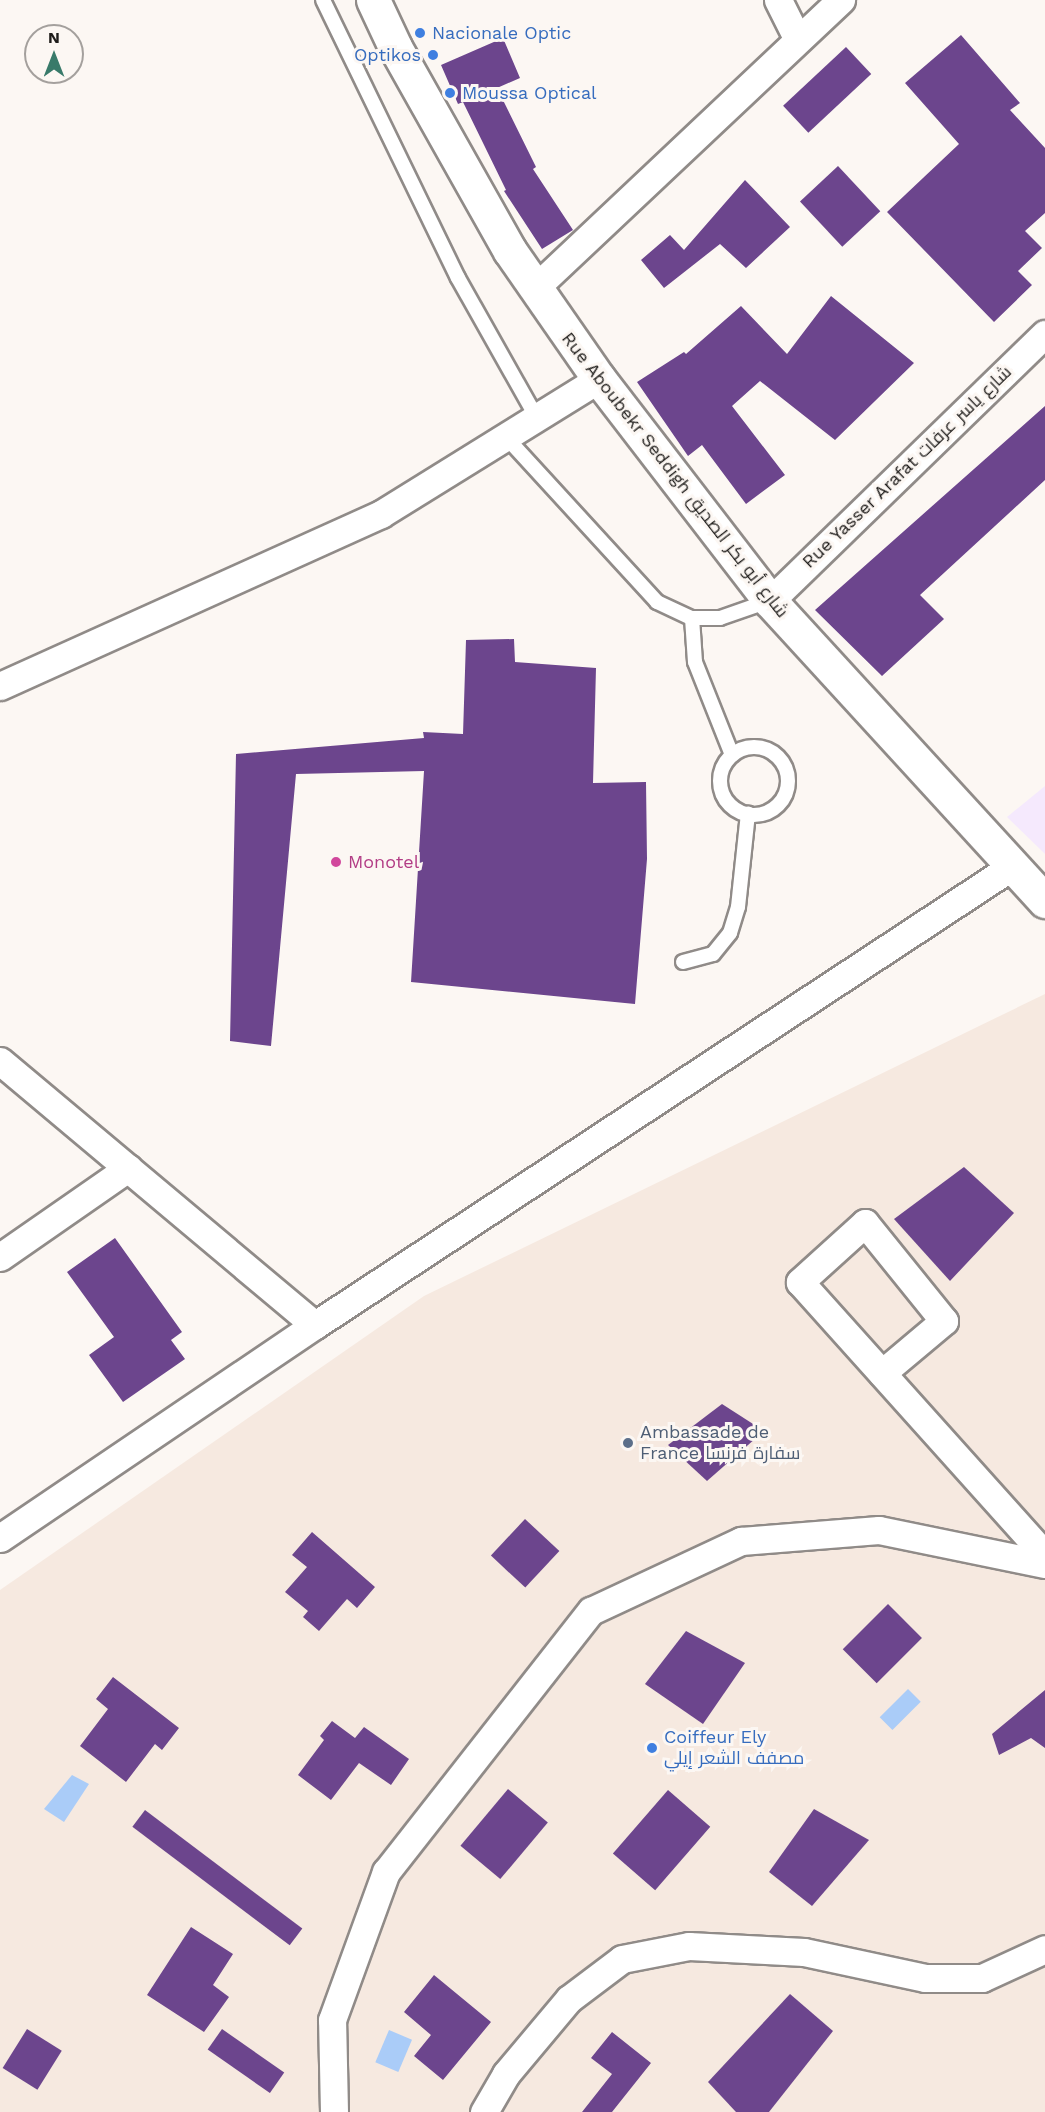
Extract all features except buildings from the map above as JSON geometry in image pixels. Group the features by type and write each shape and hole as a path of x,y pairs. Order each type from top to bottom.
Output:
{"street":[{"name":"Rue Aboubekr Seddigh شارع أبو بكر الصديق","path":"373,0 480,201 534,289 599,380 770,601 1045,901"},
{"path":"778,0 797,38"},
{"path":"534,289 797,38 841,0"},
{"name":"Rue Yasser Arafat شارع ياسر عرفات","path":"770,601 1045,334"},
{"path":"0,686 381,514 599,380"},
{"path":"0,1538 315,1325 1014,865"},
{"path":"0,1060 315,1325"},
{"path":"0,1257 128,1168"},
{"path":"882,1373 944,1321 866,1223 800,1282 1045,1555"},
{"path":"334,2112 332,2020 386,1872 591,1611 741,1541 879,1530 1045,1564"},
{"path":"484,2112 506,2074 569,1999 622,1959 689,1946 770,1950 804,1952 925,1978 982,1978 1045,1949"}],"lane":[{"path":"323,0 458,278 537,417"},
{"path":"505,436 657,602 692,618 720,618 770,601"},
{"path":"692,618 695,662 732,754"},
{"path":"761,747 775,754 785,765 789,780 786,795 777,807 763,814 748,814 734,808 724,796 720,782 723,767 732,754 746,748 761,747"},
{"path":"683,962 712,954 730,933 738,908 748,814"}],"shaded area":[{"path":"1045,786 1045,854 1007,817"},
{"name":"Ambassade de France سفارة فرنسا","path":"1045,994 1045,2112 0,2112 0,1590 424,1296"}],"water":[{"path":"908,1689 921,1702 892,1730 880,1717"},
{"path":"72,1775 89,1784 64,1822 44,1809"},
{"path":"389,2030 412,2040 398,2072 375,2062"}],"place":[{"name":"Nacionale Optic","path":"420,33"},
{"name":"Optikos","path":"433,55"},
{"name":"Moussa Optical","path":"450,93"},
{"name":"Monotel","path":"336,862"},
{"name":"Ambassade de France سفارة فرنسا","path":"628,1443"},
{"name":"Coiffeur Ely مصفف الشعر إيلي","path":"652,1748"}]}
